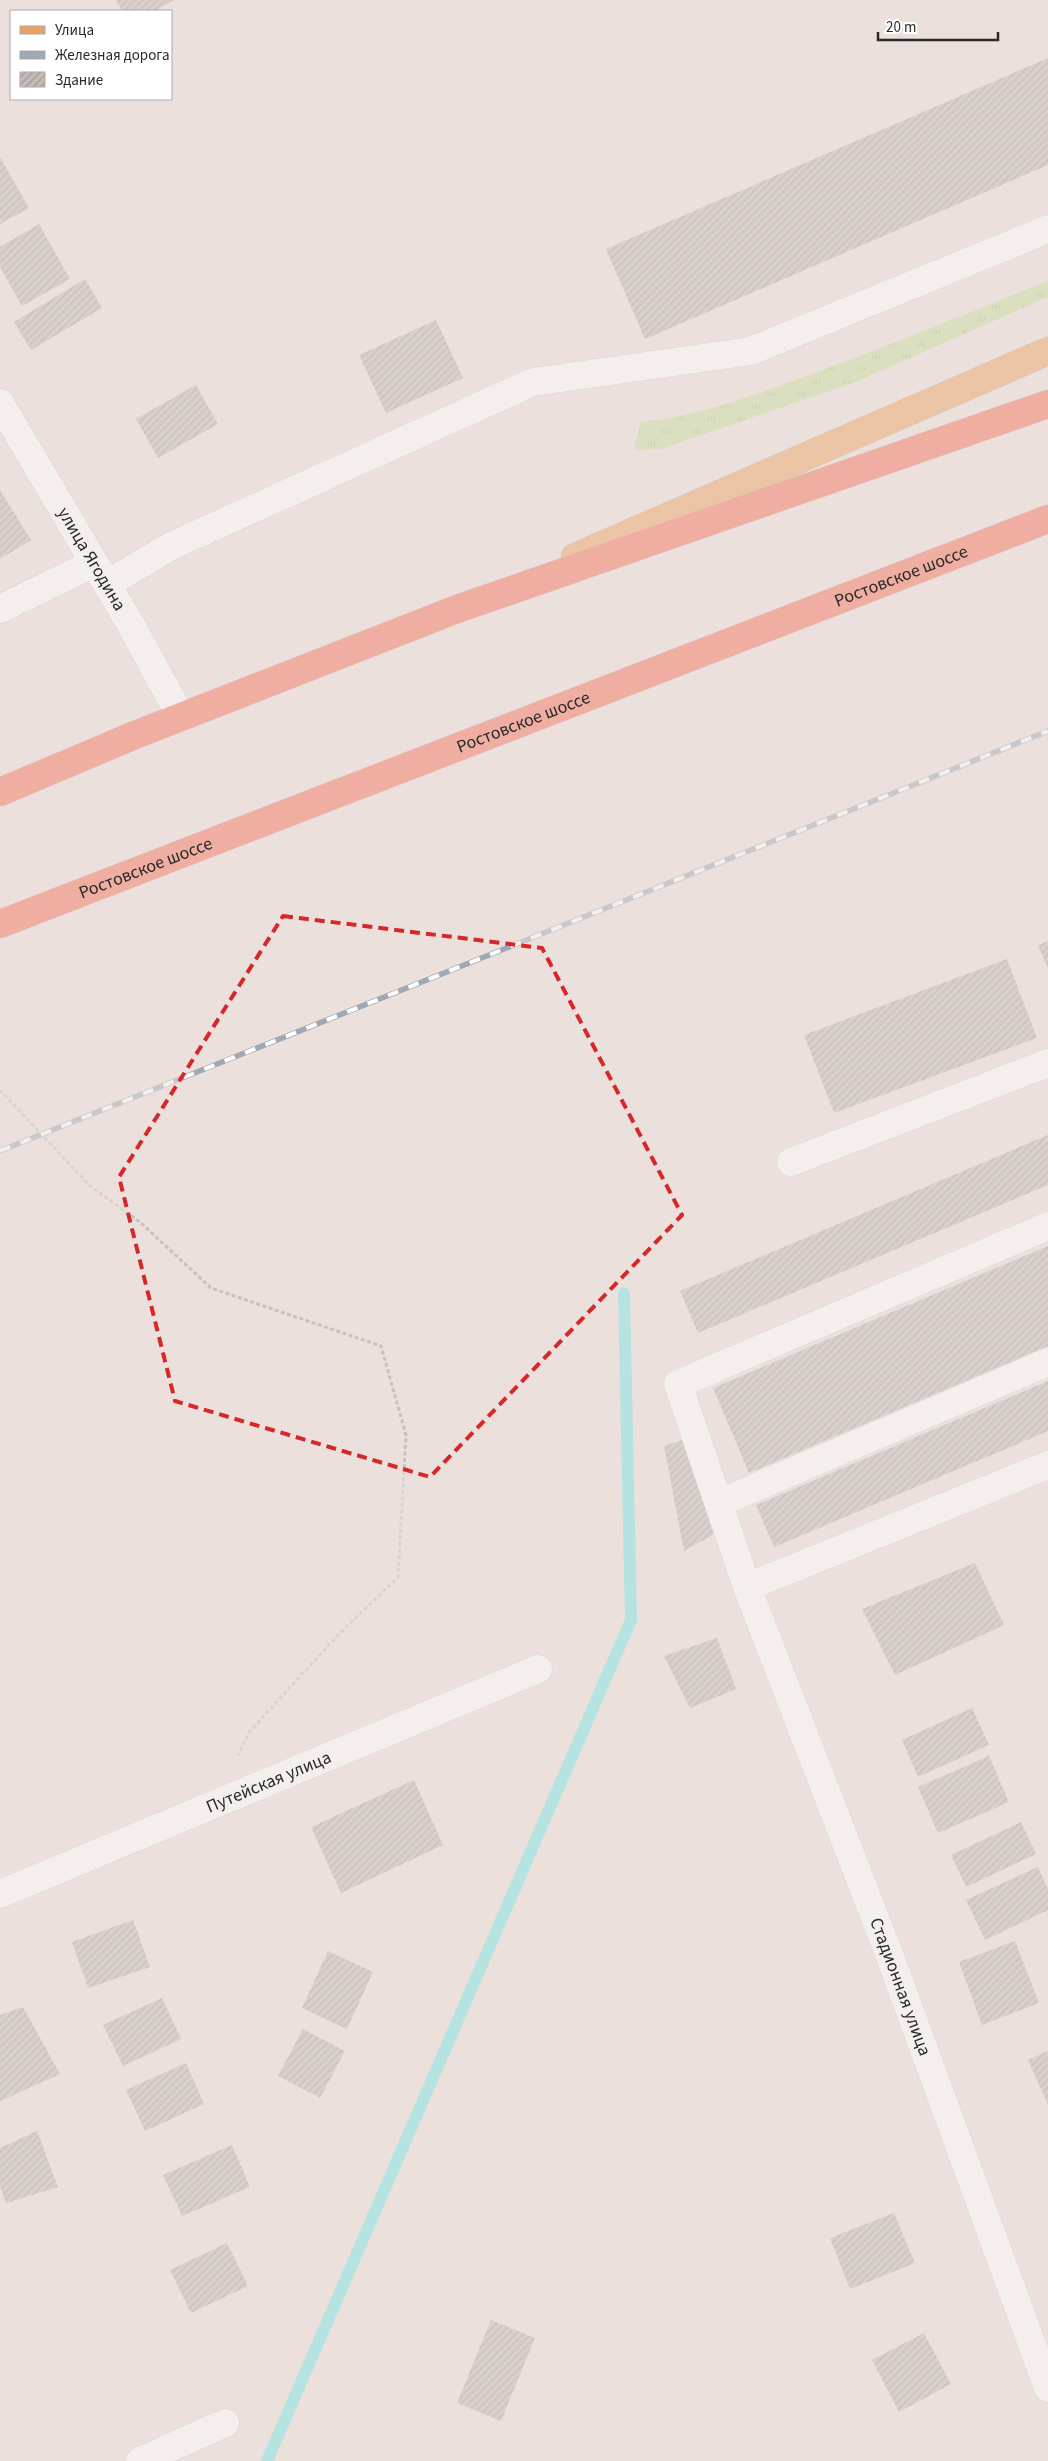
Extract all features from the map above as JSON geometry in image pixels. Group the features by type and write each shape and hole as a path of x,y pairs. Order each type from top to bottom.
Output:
{"highway":[{"path":"0,792 181,717 457,609 1048,404"},
{"name":"Ростовское шоссе","path":"0,924 1048,519"}],"main road":[{"path":"1011,367 1048,343"},
{"path":"457,609 794,460 1048,351"}],"street":[{"path":"0,609 100,574 171,546 533,382 751,351 1048,229"},
{"name":"улица Ягодина","path":"0,403 181,717"},
{"path":"791,1162 1048,1063"},
{"name":"Стадионная улица","path":"1048,1226 678,1384 748,1587 889,1954 1048,2388"},
{"path":"719,1503 1048,1362"},
{"path":"748,1587 1048,1465"},
{"name":"Путейская улица","path":"0,1894 538,1669"},
{"path":"140,2461 225,2423"}],"path":[{"path":"0,1090 89,1185 141,1223 211,1288 381,1346 406,1435 398,1577 339,1634 250,1731 237,1756"}],"highlighted area":[{"path":"283,916 542,948 682,1215 430,1477 175,1401 119,1177"}],"green space":[{"path":"1048,281 1048,297 856,382 661,449 634,450 641,422 698,412 754,395 855,358"}],"building":[{"path":"116,0 174,0 157,10 121,10"},
{"path":"1048,58 1048,165 645,339 606,249"},
{"path":"0,157 29,208 0,224"},
{"path":"39,224 70,279 22,306 0,267 0,247"},
{"path":"85,279 102,308 31,350 14,322"},
{"path":"436,320 463,378 386,413 359,355"},
{"path":"196,385 218,424 158,458 136,419"},
{"path":"0,490 31,540 0,559"},
{"path":"1048,941 1048,969 1038,945"},
{"path":"1007,959 1037,1038 834,1113 804,1035"},
{"path":"1048,1135 1048,1185 698,1333 680,1291"},
{"path":"1048,1246 1048,1346 749,1473 713,1388"},
{"path":"1048,1381 1048,1431 774,1547 756,1505"},
{"path":"688,1438 716,1533 684,1551 664,1446"},
{"path":"975,1563 1004,1625 895,1675 862,1609"},
{"path":"717,1638 736,1689 690,1708 664,1656"},
{"path":"972,1708 989,1745 918,1777 902,1740"},
{"path":"989,1756 1009,1802 938,1833 918,1787"},
{"path":"414,1780 443,1845 341,1893 311,1827"},
{"path":"1021,1822 1036,1854 966,1887 951,1855"},
{"path":"1038,1867 1048,1889 1048,1910 985,1940 966,1900"},
{"path":"133,1920 150,1967 88,1988 72,1942"},
{"path":"1015,1941 1039,2003 982,2025 959,1962"},
{"path":"328,1951 373,1972 347,2029 302,2008"},
{"path":"162,1998 181,2039 123,2066 103,2025"},
{"path":"23,2007 60,2074 0,2101 0,2015"},
{"path":"303,2029 345,2051 320,2098 278,2076"},
{"path":"1048,2051 1048,2105 1028,2060"},
{"path":"186,2063 204,2104 145,2131 126,2090"},
{"path":"37,2131 58,2187 6,2203 0,2187 0,2148"},
{"path":"232,2145 250,2187 182,2216 163,2175"},
{"path":"894,2213 915,2263 850,2289 830,2238"},
{"path":"227,2243 248,2286 191,2313 170,2270"},
{"path":"491,2320 535,2338 501,2421 457,2403"},
{"path":"924,2333 951,2384 899,2412 872,2360"}],"waterway":[{"path":"267,2461 631,1620 624,1293"}],"railway":[{"path":"0,1151 1048,731"}]}
